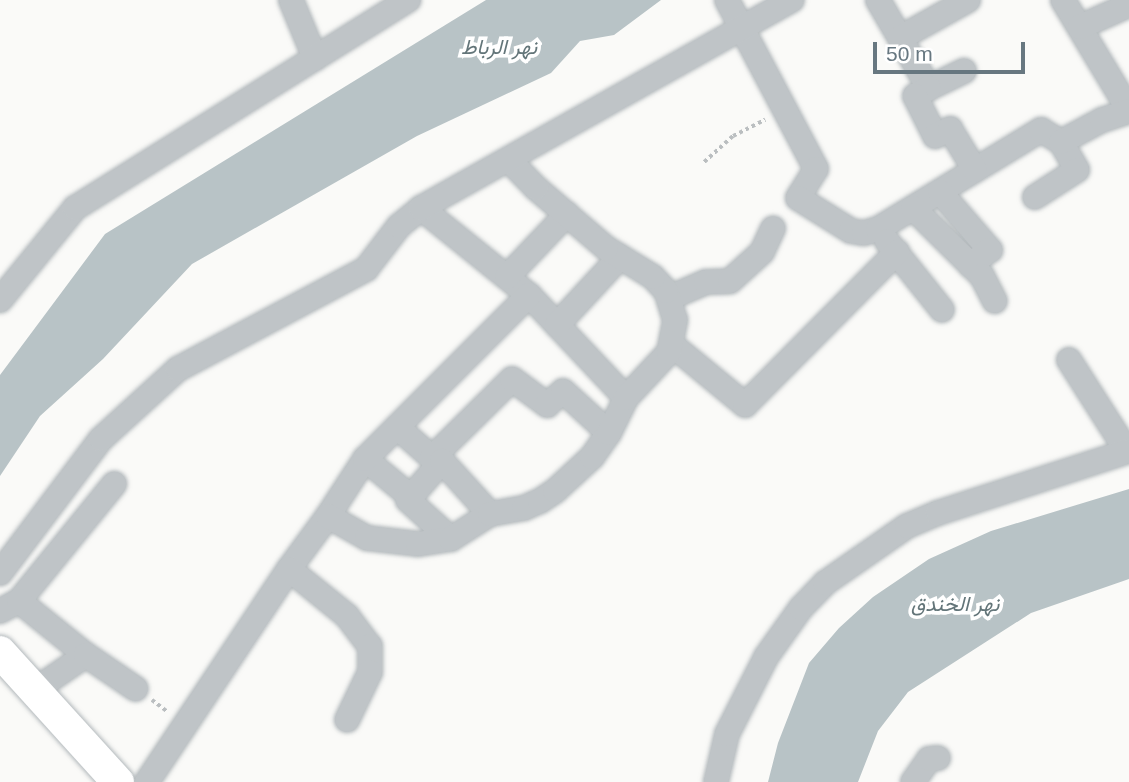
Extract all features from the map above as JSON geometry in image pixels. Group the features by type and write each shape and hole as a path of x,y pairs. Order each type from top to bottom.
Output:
{"main road":[{"path":"0,652 118,782"}],"street":[{"path":"291,0 315,58"},
{"path":"0,300 75,208 408,0"},
{"path":"727,0 816,169 798,198 851,231 864,233 878,229 1041,130 1061,142 1077,170 1035,197"},
{"path":"0,573 101,439 137,403 178,369 366,269 399,226 421,208 792,0"},
{"path":"878,0 929,88"},
{"path":"900,38 968,1"},
{"path":"1061,142 1102,120 1129,111 1073,9 1129,5"},
{"path":"964,71 915,96 935,136 950,129 975,170"},
{"path":"328,516 367,538 418,544 451,539 490,514 524,508 555,491 592,457 609,433 626,398 669,352 676,320 669,298 653,277 620,257 567,214 509,160"},
{"path":"940,192 990,250 970,265"},
{"path":"421,208 529,295 626,398"},
{"path":"913,208 982,276 995,301"},
{"path":"507,277 567,214"},
{"path":"669,298 706,282 730,281 762,252 773,228"},
{"path":"878,229 942,310"},
{"path":"671,344 745,405 897,252"},
{"path":"557,325 620,257"},
{"path":"147,782 179,720 328,516 365,459 529,295"},
{"path":"716,782 727,734 766,657 801,608 825,583 907,526 938,513 1128,451 1069,360"},
{"path":"451,539 408,500 436,461 512,379 547,405 563,391 609,433"},
{"path":"397,427 436,461 442,461 490,514"},
{"path":"365,459 411,497"},
{"path":"114,484 9,606 136,690"},
{"path":"289,569 358,628 370,646 370,672 347,720"},
{"path":"35,690 86,655"},
{"path":"913,782 929,758 938,758"}],"path":[{"path":"704,162 753,124 786,113"}],"water":[{"name":"نهر الرباط","path":"486,0 661,0 614,35 580,41 551,73 417,136 192,264 103,359 40,416 0,476 0,375 105,234"},
{"name":"نهر الخندق","path":"1129,489 1129,579 1031,613 908,692 878,731 858,782 768,782 778,743 809,663 839,628 873,597 929,559 991,531"}]}
